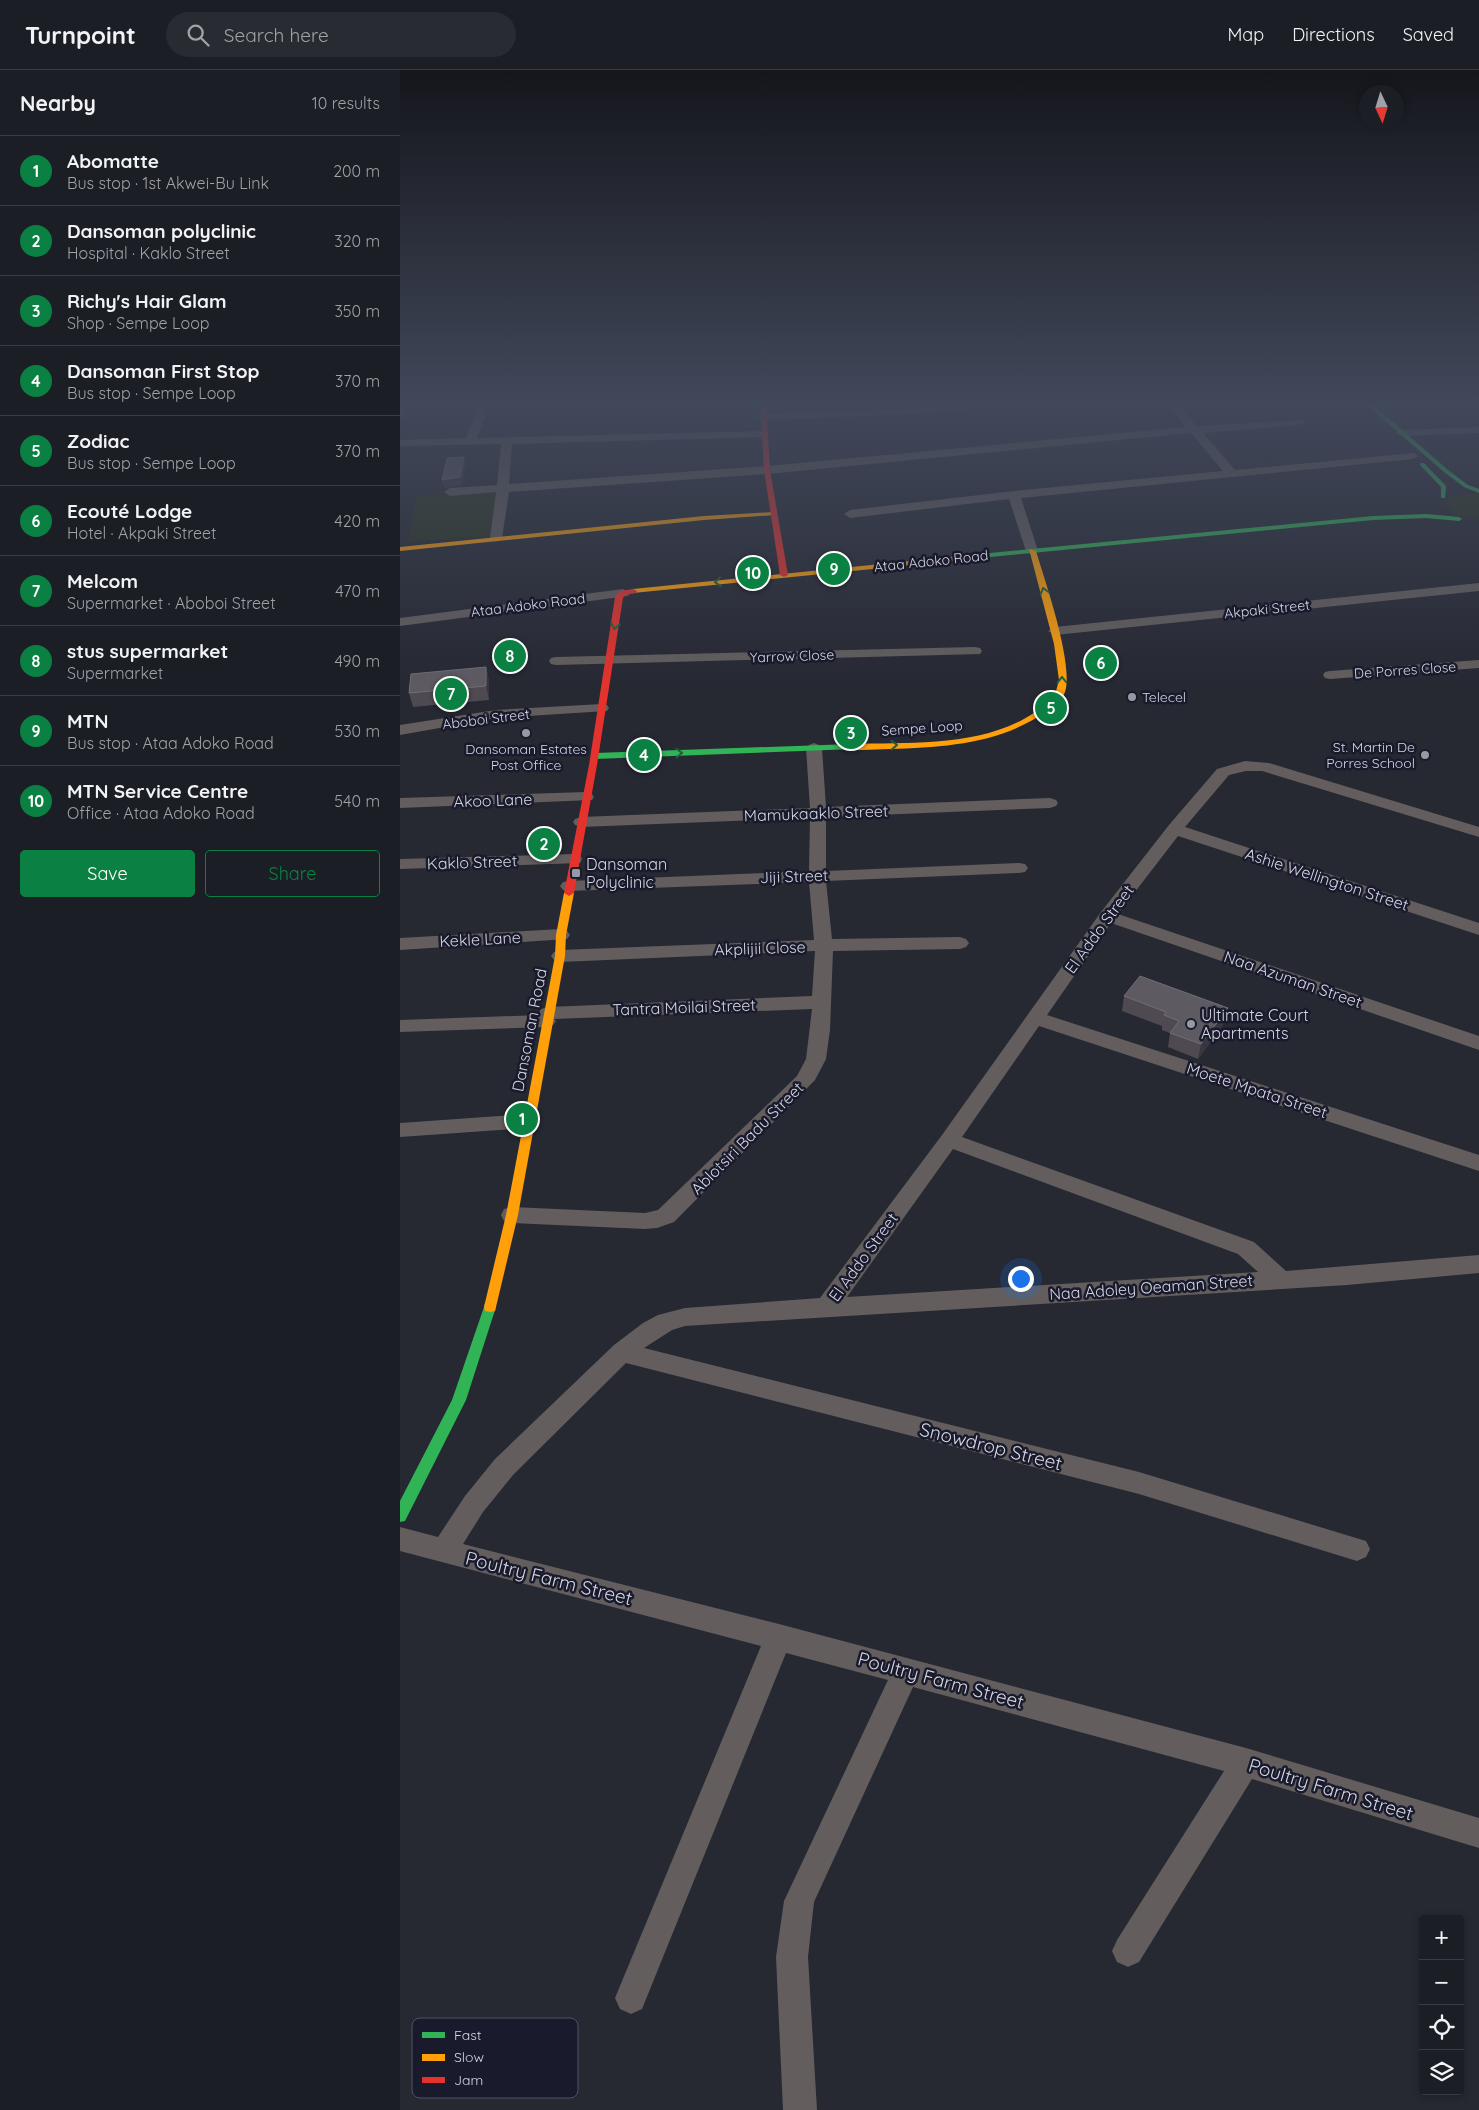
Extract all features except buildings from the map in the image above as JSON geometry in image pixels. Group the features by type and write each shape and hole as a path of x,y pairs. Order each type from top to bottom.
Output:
{"main road":[{"path":"770,495 784,575"},
{"path":"1439,495 1434,502 1442,511 1471,522"},
{"name":"Ataa Adoko Road","path":"1373,518 1434,502 1451,495"},
{"path":"400,549 704,518 773,514"},
{"name":"Ataa Adoko Road","path":"623,593 653,588 1373,518 1426,516 1459,519"},
{"name":"Sempe Loop","path":"595,756 949,743 1000,733 1020,726 1044,710 1061,693 1063,681 1055,632 1032,551"},
{"name":"Dansoman Road","path":"400,1516 459,1400 488,1313 512,1215 547,1017 560,956 561,935 569,886 595,756 619,597 623,593"}],"street":[{"path":"496,538 502,495"},
{"path":"850,514 1012,495"},
{"path":"1014,495 1032,551"},
{"name":"Akpaki Street","path":"1055,632 1479,587"},
{"name":"Ataa Adoko Road","path":"400,622 623,593"},
{"name":"Yarrow Close","path":"556,661 975,651"},
{"name":"De Porres Close","path":"1330,675 1479,664"},
{"name":"Aboboi Street","path":"400,730 496,714 602,708"},
{"name":"Ablotsiri Badu Street","path":"512,1215 645,1221 656,1220 666,1216 786,1102 806,1080 816,1059 824,945 816,876 818,814 814,748"},
{"name":"El Addo Street","path":"827,1307 949,1140 1107,916 1175,829 1223,772 1245,766 1263,766 1479,832"},
{"name":"Akoo Lane","path":"400,803 586,797"},
{"name":"Mamukaaklo Street","path":"581,822 818,814 1050,803"},
{"name":"Ashie Wellington Street","path":"1175,829 1479,929"},
{"name":"Kaklo Street","path":"400,864 574,859"},
{"name":"Jiji Street","path":"569,886 1019,868"},
{"name":"Naa Azuman Street","path":"1107,916 1479,1043"},
{"name":"Kekle Lane","path":"400,944 561,935"},
{"name":"Akplijii Close","path":"560,956 824,945 960,943"},
{"name":"Tantra Moilai Street","path":"400,1026 821,1002"},
{"name":"Moete Mpata Street","path":"1035,1018 1479,1163"},
{"path":"400,1130 528,1122"},
{"path":"949,1140 1246,1248 1280,1279"},
{"name":"Naa Adoley Oeaman Street","path":"444,1551 474,1504 504,1467 622,1352 651,1330 666,1322 685,1317 1364,1274 1479,1264"},
{"name":"Snowdrop Street","path":"622,1352 1139,1483 1358,1549"},
{"name":"Poultry Farm Street","path":"400,1539 779,1637 1246,1763 1479,1833"},
{"path":"631,1998 779,1637"},
{"path":"800,2110 792,1957 799,1901 906,1671"},
{"path":"1128,1951 1246,1763"}],"green space":[{"path":"497,495 493,536 408,542 416,496"},
{"path":"1458,495 1479,495 1479,520 1456,515 1446,506 1445,502 1448,498"}],"traffic: fast":[{"path":"980,556 1373,518 1426,516 1459,519"},
{"path":"595,756 851,747"},
{"path":"400,1516 459,1400 490,1307"}],"traffic: slow":[{"path":"400,549 704,518 773,514"},
{"path":"851,747 927,745 978,738 1003,732 1025,722 1056,699 1061,692 1063,680 1058,644 1032,551"},
{"path":"633,591 980,556"},
{"path":"490,1307 512,1215 560,956 561,935 569,893"}],"traffic: jam":[{"path":"771,495 784,575"},
{"path":"569,893 593,765 619,597 623,593 633,591"}],"place":[{"name":"MTN","path":"834,569"},
{"name":"MTN Service Centre","path":"753,573"},
{"name":"stus supermarket","path":"510,656"},
{"name":"Ecouté Lodge","path":"1101,663"},
{"name":"Melcom","path":"451,694"},
{"name":"Telecel","path":"1132,697"},
{"name":"Zodiac","path":"1051,708"},
{"name":"Dansoman Estates Post Office","path":"526,733"},
{"name":"Richy's Hair Glam","path":"851,733"},
{"name":"Dansoman First Stop","path":"644,755"},
{"name":"St. Martin De Porres School","path":"1425,755"},
{"name":"Dansoman polyclinic","path":"544,844"},
{"name":"Dansoman Polyclinic","path":"576,873"},
{"name":"Ultimate Court Apartments","path":"1191,1024"},
{"name":"Abomatte","path":"522,1119"}]}
